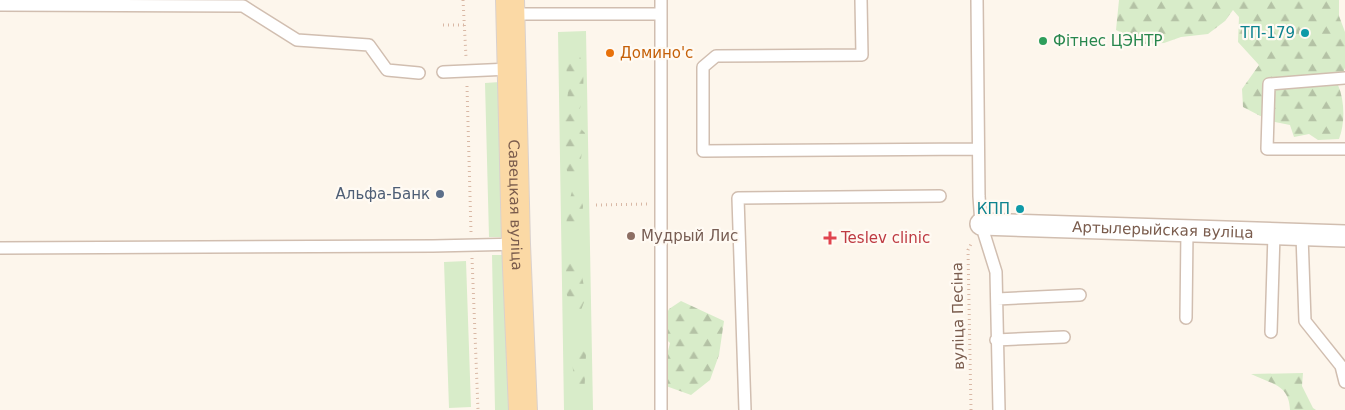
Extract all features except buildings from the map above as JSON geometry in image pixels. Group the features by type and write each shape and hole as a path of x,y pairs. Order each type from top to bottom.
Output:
{"main road":[{"name":"Савецкая вуліца","path":"510,7 516,244 523,410"}],"street":[{"name":"Артылерыйская вуліца","path":"981,224 1345,236"}],"lane":[{"path":"661,0 661,410"},
{"path":"861,0 862,55 716,56 702,67 703,151 977,149"},
{"path":"977,0 977,149 981,224 996,272 996,340 1000,410"},
{"path":"0,5 243,6 297,40 368,45 386,70 419,73"},
{"path":"510,7 661,14"},
{"path":"443,72 466,69 512,69"},
{"path":"1345,78 1269,84 1267,149 1345,149"},
{"path":"745,410 738,198 940,196"},
{"path":"1186,318 1187,231"},
{"path":"1271,332 1274,234"},
{"path":"1302,234 1305,321 1341,366 1345,382"},
{"path":"0,248 516,244"},
{"path":"997,299 1080,295"},
{"path":"996,340 1064,337"}],"path":[{"path":"463,0 478,410"},
{"path":"443,25 464,25"},
{"path":"596,205 661,203"},
{"name":"вуліца Песіна","path":"971,410 968,250 981,224"}],"green space":[{"path":"1119,0 1339,0 1339,16 1345,32 1345,68 1338,85 1342,98 1343,112 1339,139 1318,140 1309,134 1294,137 1290,125 1270,121 1243,107 1242,89 1259,65 1238,42 1239,17 1233,10 1225,21 1208,34 1181,37 1164,43 1144,44 1116,30"},
{"path":"586,31 593,410 564,410 558,32"},
{"path":"571,51 579,53 583,71 581,106 576,124 585,133 577,184 583,206 581,228 574,235 566,232 567,209 573,188 566,168 565,119 568,92 566,64"},
{"path":"500,82 504,237 489,237 485,83"},
{"path":"577,250 586,297 576,323 566,292 566,263"},
{"path":"492,255 507,255 508,410 495,410"},
{"path":"466,261 471,407 449,408 444,262"},
{"path":"681,301 724,321 719,355 710,380 691,395 666,386 662,375 670,343 658,331 669,309"},
{"path":"579,345 586,354 584,400 577,404 571,353"},
{"path":"1303,373 1302,386 1313,408 1316,410 1290,410 1286,395 1278,386 1251,374"}],"place":[{"name":"ТП-179","path":"1305,33"},
{"name":"Фітнес ЦЭНТР","path":"1043,41"},
{"name":"Домино'c","path":"610,53"},
{"name":"Альфа-Банк","path":"440,194"},
{"name":"КПП","path":"1020,209"},
{"name":"Мудрый Лис","path":"631,236"},
{"name":"Teslev clinic","path":"830,238"}]}
